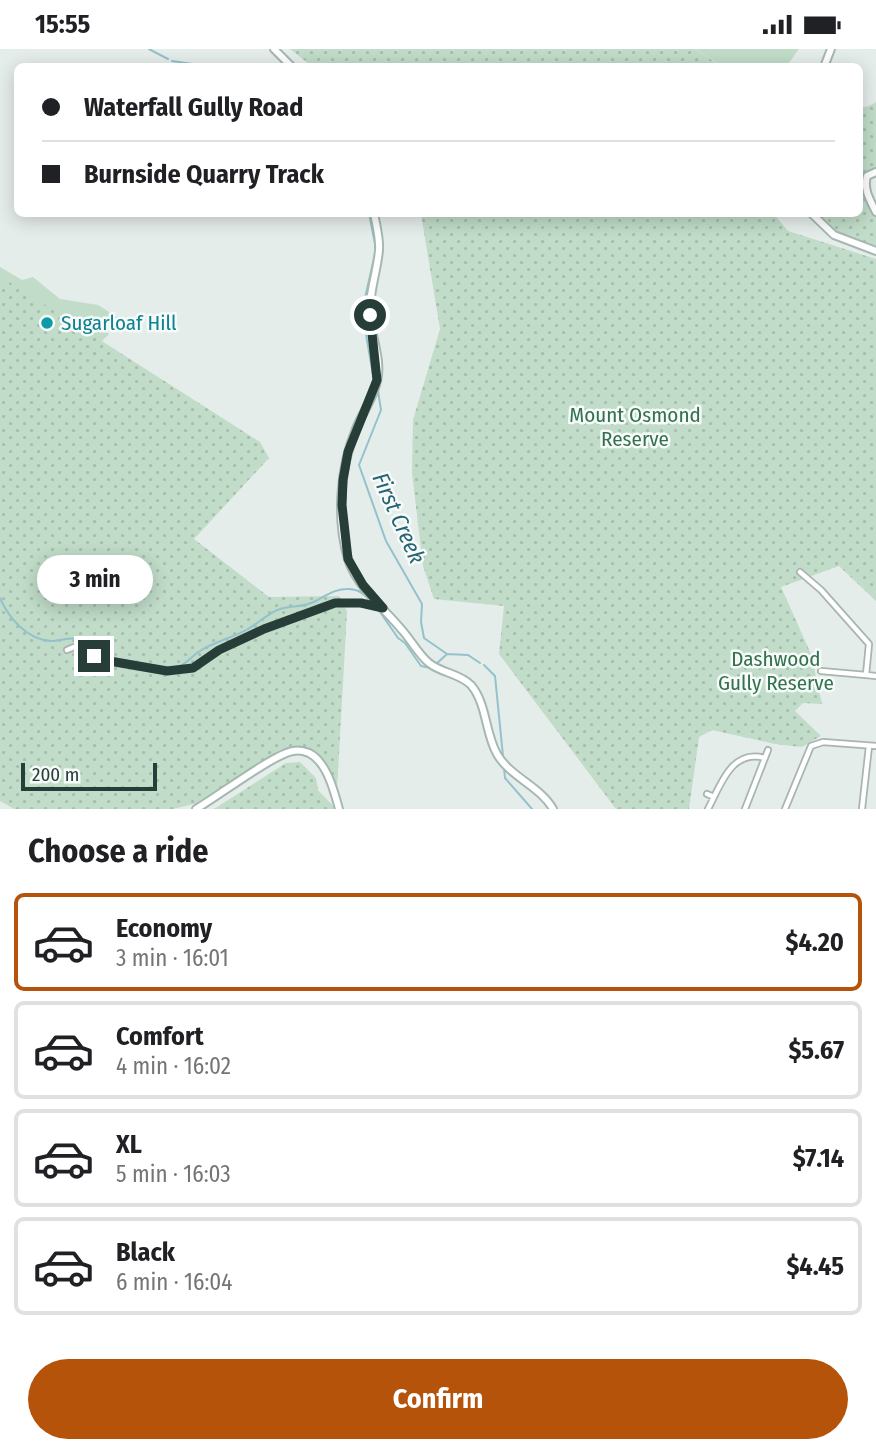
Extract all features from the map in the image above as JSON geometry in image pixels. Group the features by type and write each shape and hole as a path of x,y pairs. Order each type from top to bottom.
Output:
{"street":[{"path":"274,49 288,63"},
{"path":"876,172 867,176 865,183 876,212"},
{"path":"375,217 379,250 370,292 370,315 377,380 348,452 343,480 342,505 348,559 363,585 434,666 460,677 473,687 498,757 546,799 553,809"},
{"path":"815,217 834,235 876,251"},
{"path":"800,572 821,590 869,644 866,675"},
{"path":"67,650 74,647 115,662 167,671 193,668 219,650 264,629 335,603 361,603 383,608"},
{"path":"821,671 876,676"},
{"path":"785,809 811,746 823,741 876,746"},
{"path":"862,809 869,746"},
{"path":"196,809 271,761 295,750 305,751 317,759 325,771 339,809"},
{"path":"745,809 768,750"},
{"path":"708,809 728,770 747,758 765,758"},
{"path":"707,794 714,797"}],"green space":[{"path":"290,49 695,49 716,63 308,63"},
{"path":"695,49 799,49 789,63 717,63"},
{"path":"876,102 876,172 872,173 865,183 876,212 876,251 835,235 814,217 863,217 863,107"},
{"name":"Mount Osmond Reserve","path":"421,217 776,217 788,231 876,259 876,601 839,566 781,587 811,654 822,704 803,703 795,711 821,736 802,747 712,730 699,737 689,809 616,809 499,654 504,606 434,599 423,566 412,473 413,420 440,329"},
{"path":"0,267 22,280 33,277 60,299 98,305 119,318 101,326 109,334 77,366 0,302"},
{"path":"0,276 260,442 269,458 194,539 269,597 339,596 347,611 337,790 322,758 307,747 282,749 198,803 173,809 14,809 0,801"},
{"path":"300,762 316,778 318,790 336,809 214,809 286,763"}],"waterway":[{"path":"149,49 168,59"},
{"name":"First Creek","path":"274,53 283,63"},
{"path":"172,61 186,63"},
{"name":"First Creek","path":"370,217 375,254 362,311 374,381"},
{"name":"First Creek","path":"378,391 381,410 359,465 386,541 422,604 424,638 447,654 468,655 480,663"},
{"path":"0,598 13,620 34,637 51,641 77,639 105,655 173,667 181,666 197,653 248,629 276,611 307,604 337,590 358,591 373,603"},
{"path":"380,612 421,666 431,668"},
{"path":"435,665 447,654"},
{"name":"First Creek","path":"484,665 495,676 503,756"},
{"name":"First Creek","path":"504,768 505,778 532,809"}],"place":[{"name":"Sugarloaf Hill","path":"47,323"}],"route":[{"path":"94,656 167,671 193,668 219,650 264,629 335,603 361,603 383,608 363,585 348,559 342,505 348,452 377,380 370,315"}],"park label":[{"name":"Dashwood Gully Reserve","path":"776,671"}]}
